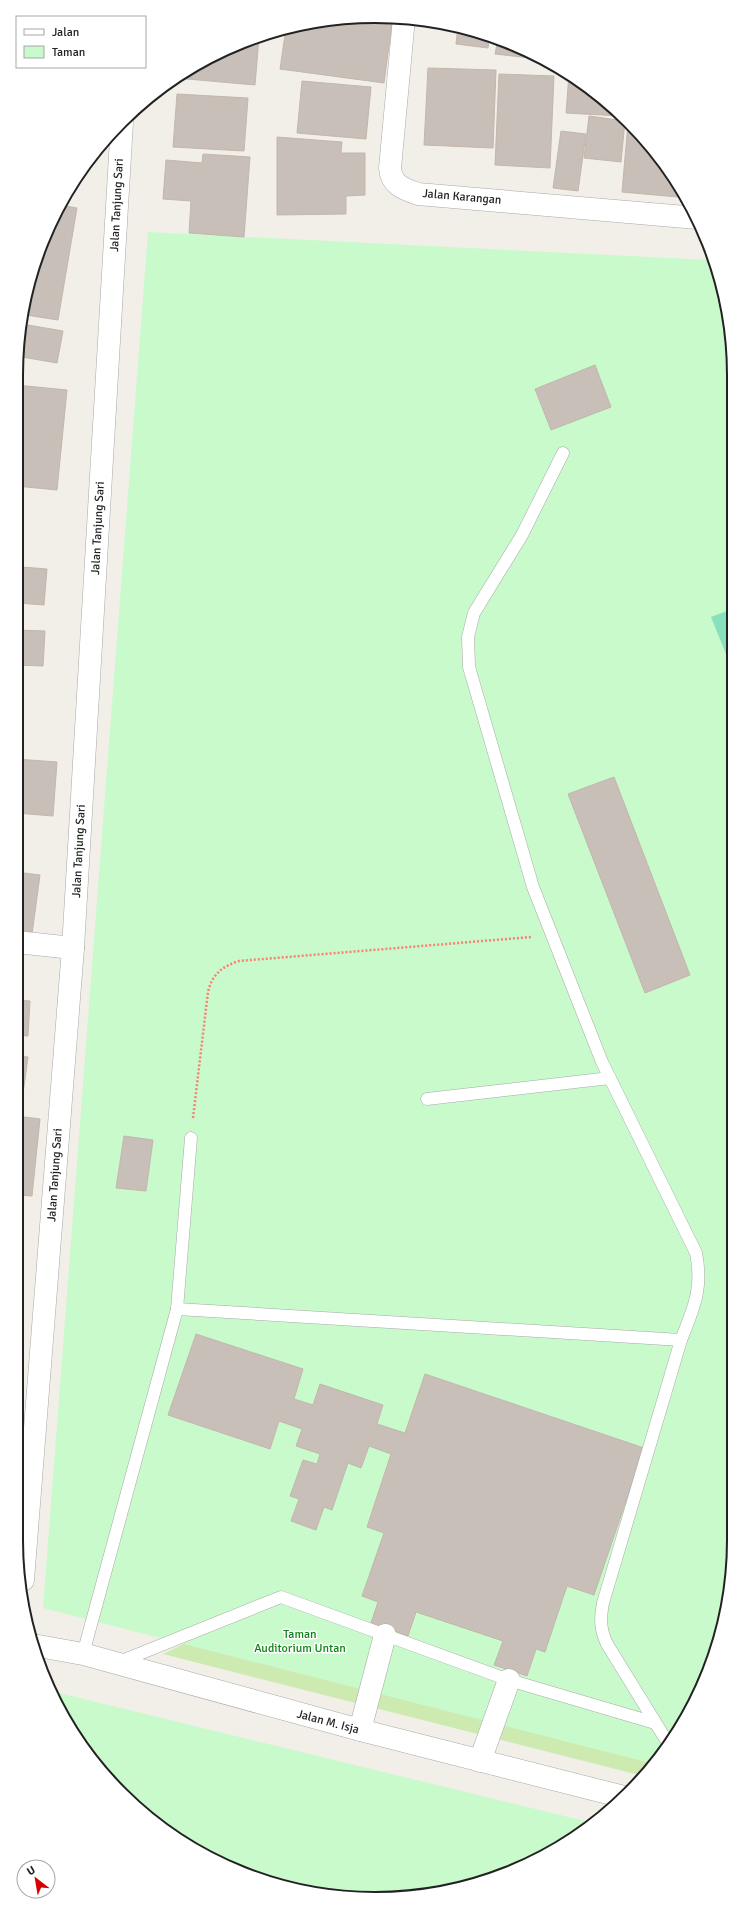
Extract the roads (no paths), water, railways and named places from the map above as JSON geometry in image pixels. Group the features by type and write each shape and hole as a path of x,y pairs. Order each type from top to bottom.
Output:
{"street":[{"name":"Jalan Karangan","path":"403,24 390,168 391,176 398,186 418,194 690,217"},
{"name":"Jalan Tanjung Sari","path":"24,1565 73,948 121,131"},
{"path":"23,943 73,948"},
{"path":"360,1730 385,1635"},
{"name":"Jalan M. Isja","path":"40,1646 83,1654 360,1730 617,1795"},
{"path":"480,1761 509,1680"}],"lane":[{"path":"563,453 522,535 474,613 468,637 469,667 533,886 602,1062 696,1253 700,1272 696,1302 681,1340 600,1620 607,1644 666,1739"},
{"path":"427,1099 610,1078"},
{"path":"83,1654 177,1309 190,1138"},
{"path":"177,1309 681,1340"},
{"path":"116,1664 281,1597 509,1680 655,1723"}],"park label":[{"name":"Taman Auditorium Untan","path":"300,1641"}]}
